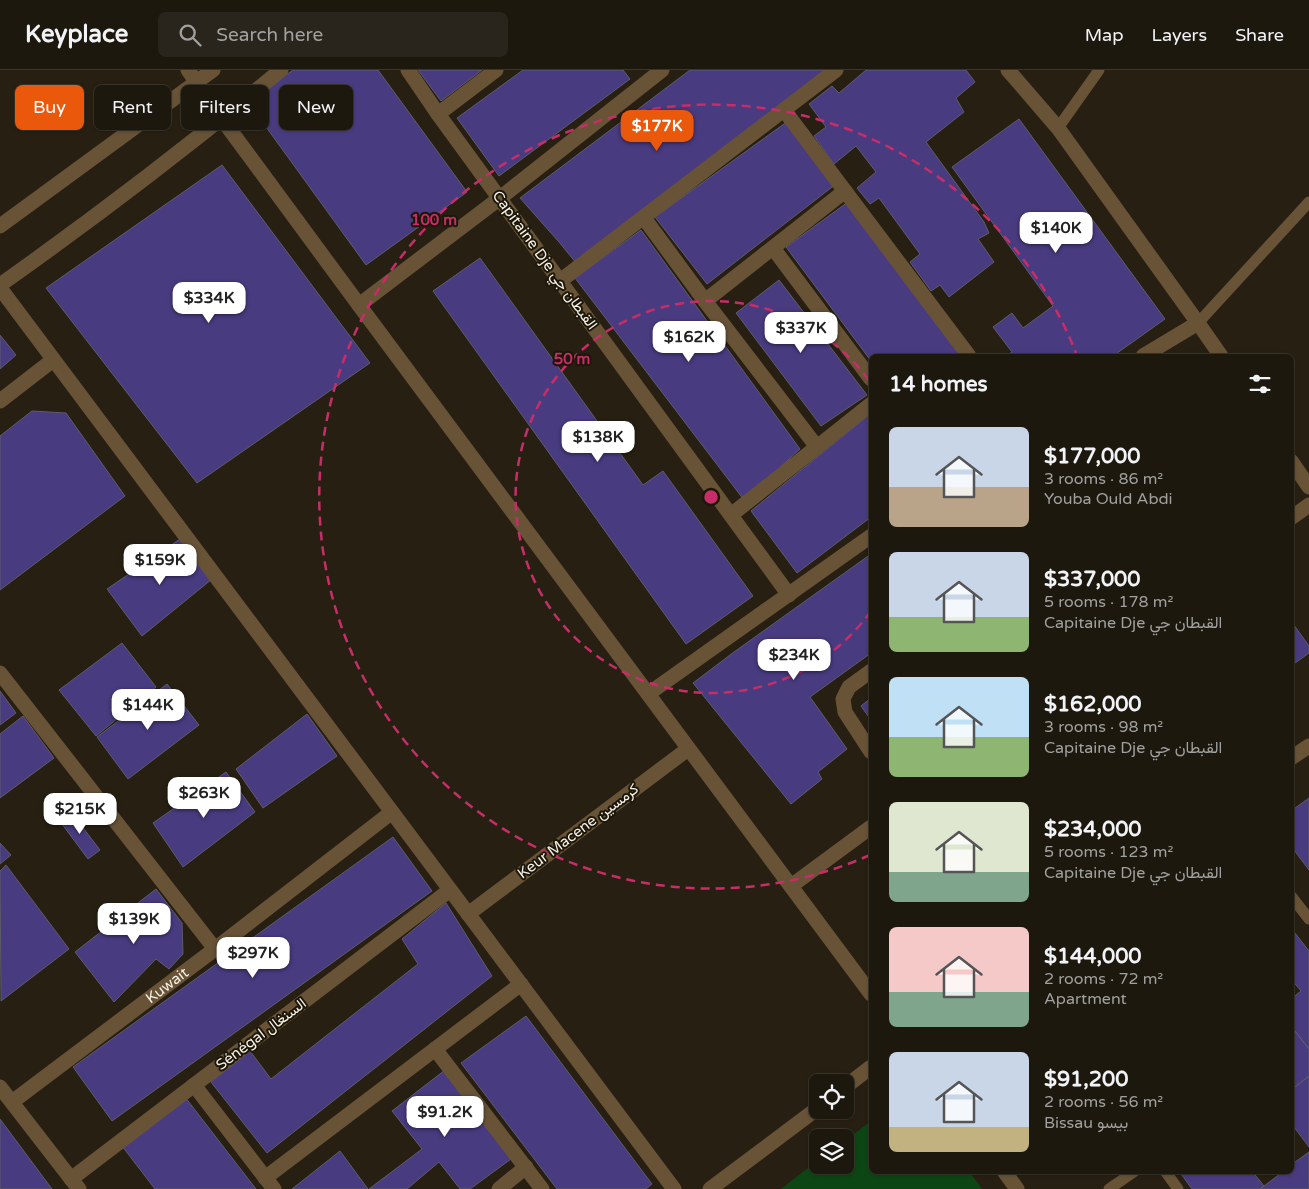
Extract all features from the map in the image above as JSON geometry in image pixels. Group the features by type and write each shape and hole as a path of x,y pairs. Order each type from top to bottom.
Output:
{"street":[{"path":"0,226 193,76 213,70"},
{"path":"263,85 281,70"},
{"name":"Capitaine Dje القبطان جي","path":"408,70 438,114 789,595"},
{"path":"438,114 496,70"},
{"path":"560,281 836,70"},
{"path":"1008,70 1058,128 1220,354"},
{"path":"359,305 500,198 652,73"},
{"path":"784,110 967,354"},
{"path":"207,130 0,287 674,1189"},
{"path":"230,130 869,991"},
{"path":"705,301 845,191"},
{"path":"644,218 817,447"},
{"path":"773,248 869,376"},
{"path":"1146,354 1198,323"},
{"path":"0,401 54,360"},
{"path":"731,514 869,406"},
{"path":"1294,465 1309,487"},
{"path":"1294,516 1309,505"},
{"path":"648,694 869,537"},
{"path":"869,672 849,687 843,699 844,712 869,749"},
{"path":"0,673 215,949"},
{"path":"1294,756 1309,746"},
{"name":"Keur Macene كرمسين","path":"468,914 688,749"},
{"name":"Kuwait","path":"12,1102 215,949 392,812"},
{"path":"791,886 869,828"},
{"name":"Sénégal السنغال","path":"75,1184 194,1085 450,890"},
{"path":"194,1085 270,1183 435,1049 521,984"},
{"path":"435,1049 542,1189"},
{"path":"854,1080 869,1069"},
{"path":"0,1087 75,1184"},
{"path":"710,1189 809,1115"},
{"path":"499,1189 526,1167"},
{"path":"1006,1174 1017,1189"}],"lane":[{"path":"1058,128 1099,70"},
{"path":"1198,323 1309,202"},
{"path":"1294,900 1309,919"},
{"path":"1109,1189 1131,1174"},
{"path":"1167,1174 1178,1189"}],"green space":[{"path":"869,1123 869,1174 971,1174 982,1189 781,1189 809,1167 809,1174 854,1174 854,1134"}],"building":[{"path":"293,70 378,70 467,192 366,265 268,130 269,87"},
{"path":"418,70 482,70 441,101"},
{"path":"523,70 623,70 630,79 499,176 457,118"},
{"path":"690,70 830,70 577,264 520,198"},
{"path":"866,70 966,70 975,82 956,98 964,112 926,142 984,222 989,233 978,239 994,262 949,297 940,285 931,291 910,262 920,254 879,198 870,204 857,188 876,172 856,146 834,164 814,136 826,127 809,104 832,86 839,93"},
{"path":"1019,119 1165,319 1116,354 1009,354 1012,352 993,327 1012,313 1023,328 1053,306 952,167"},
{"path":"788,121 836,184 707,284 655,217"},
{"path":"222,165 370,363 197,483 46,288"},
{"path":"848,202 960,354 869,354 869,358 786,247"},
{"path":"641,230 800,449 744,500 575,278"},
{"path":"480,258 643,485 663,471 753,596 686,644 433,291"},
{"path":"779,280 867,395 821,426 736,313"},
{"path":"0,335 16,355 0,369"},
{"path":"32,411 66,413 125,496 0,590 0,436"},
{"path":"869,415 869,519 797,573 751,511"},
{"path":"180,539 212,579 142,636 107,589"},
{"path":"869,555 869,654 810,697 847,749 818,772 822,779 791,804 693,683"},
{"path":"1294,625 1309,646 1309,653 1294,664"},
{"path":"122,643 156,687 96,736 59,690"},
{"path":"167,684 199,725 128,779 97,737"},
{"path":"0,691 16,713 0,725"},
{"path":"869,700 869,717 861,706"},
{"path":"307,714 337,756 263,808 236,769"},
{"path":"23,716 54,758 0,798 0,734"},
{"path":"226,772 255,812 183,867 153,823"},
{"path":"1309,798 1309,870 1294,850 1294,809"},
{"path":"71,812 100,850 88,859 59,820"},
{"path":"393,837 432,891 112,1121 73,1067"},
{"path":"0,843 11,855 0,864"},
{"path":"6,865 69,949 1,1001 0,871"},
{"path":"156,889 182,923 183,954 169,969 156,959 114,1002 75,952"},
{"path":"446,903 492,976 267,1153 211,1082 250,1051 271,1079 418,964 402,939"},
{"path":"1294,932 1309,951 1309,1049 1294,1030 1294,997 1301,991 1294,983"},
{"path":"526,1016 652,1184 646,1189 557,1189 461,1063"},
{"path":"1294,1030 1309,1049 1309,1076 1294,1088"},
{"path":"445,1070 511,1159 470,1189 460,1189 439,1162 407,1189 369,1189 422,1149 392,1111"},
{"path":"1309,1076 1309,1147 1294,1127 1294,1088"},
{"path":"185,1097 256,1189 155,1189 122,1146"},
{"path":"0,1119 52,1189 0,1189"},
{"path":"340,1151 368,1189 292,1189"},
{"path":"1309,1152 1309,1189 1260,1189 1280,1174 1294,1174 1294,1163"},
{"path":"1181,1174 1254,1174 1264,1186 1260,1189 1192,1189"}]}
